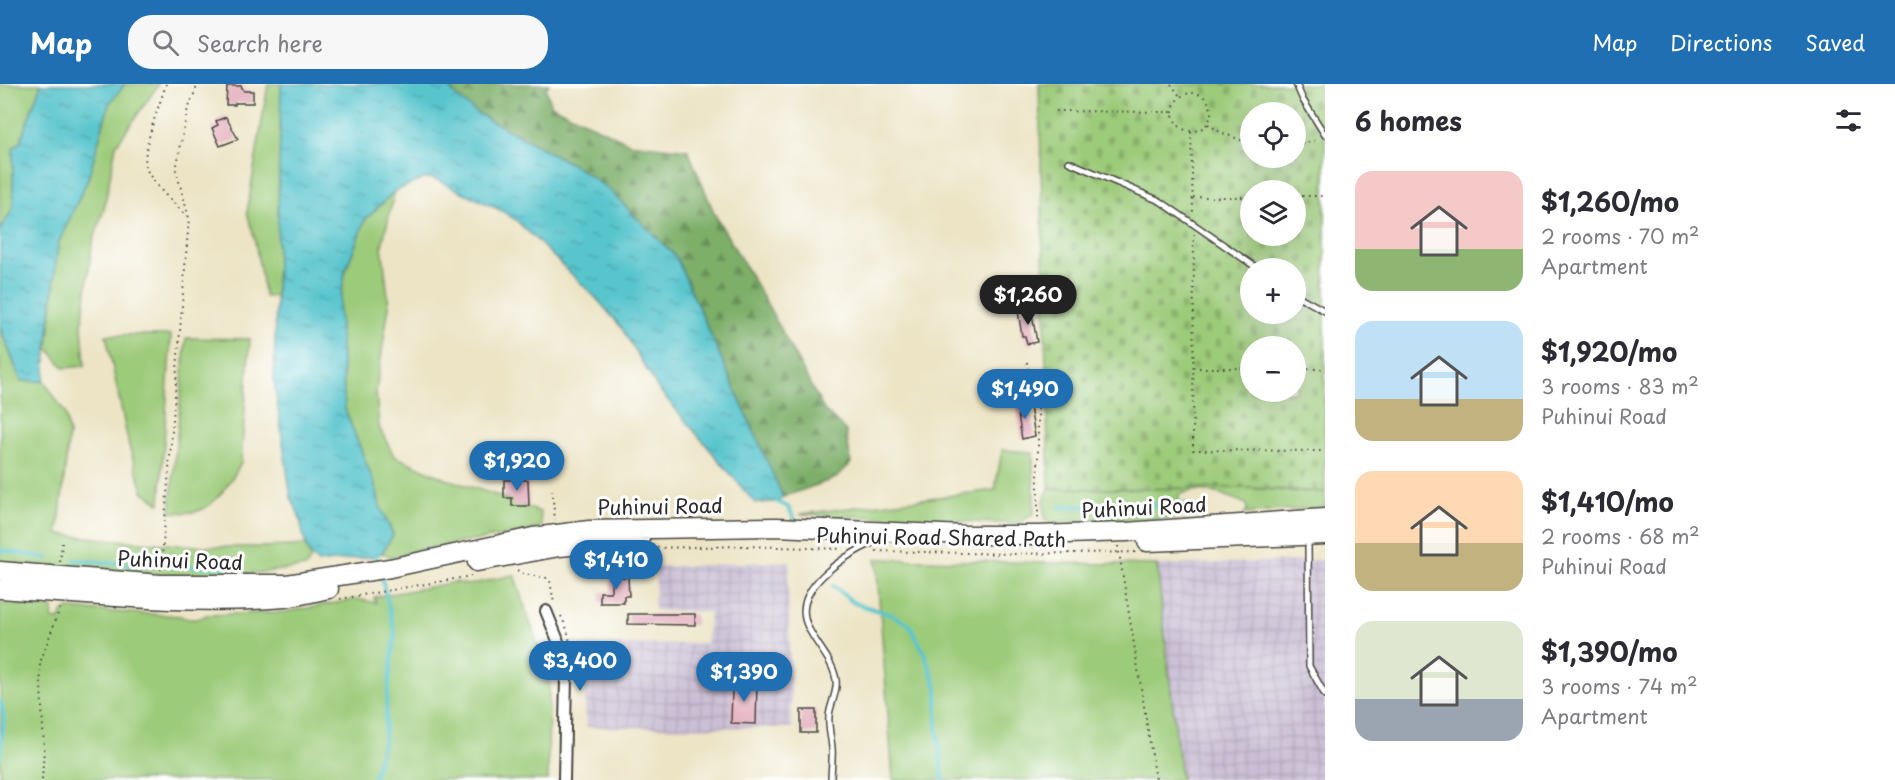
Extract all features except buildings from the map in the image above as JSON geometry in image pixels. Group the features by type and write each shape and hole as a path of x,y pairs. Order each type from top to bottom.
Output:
{"highway":[{"name":"Puhinui Road","path":"0,571 61,585 159,600 285,598 366,583 391,573 532,537 589,530 776,527 966,535 1038,535 1126,532 1325,518"},
{"name":"Puhinui Road","path":"391,573 559,547 683,537 866,546 1119,548 1316,535"},
{"name":"Puhinui Road","path":"0,589 61,585 366,583"}],"street":[{"path":"549,607 566,676 564,780"}],"lane":[{"path":"1296,84 1323,137"},
{"path":"1069,162 1150,196 1242,258"},
{"path":"1306,301 1325,311"},
{"path":"1316,535 1309,666 1325,695"},
{"path":"831,780 832,748 829,715 836,678 807,625 805,609 808,594 814,584 866,546"}],"path":[{"path":"166,84 146,152 146,168 156,184 189,218"},
{"path":"160,584 189,218 176,170 187,112 198,84"},
{"path":"1171,84 1180,97"},
{"path":"1192,93 1203,96 1212,112 1208,124 1191,132 1176,123 1172,112 1180,97 1192,93"},
{"path":"1056,111 1172,112"},
{"path":"1208,124 1240,140"},
{"path":"1191,132 1194,225 1193,450 1325,451"},
{"path":"1306,143 1323,137"},
{"path":"1306,196 1325,196"},
{"path":"1193,197 1240,197"},
{"path":"1027,362 1038,409 1038,535"},
{"path":"1193,368 1240,368"},
{"path":"1306,369 1325,369"},
{"path":"552,490 556,534"},
{"path":"42,780 44,749 40,663 60,611 63,543"},
{"name":"Puhinui Road Shared Path","path":"644,549 866,546 1009,554 1119,548 1142,552"},
{"path":"1119,548 1156,780"},
{"path":"516,568 523,574 541,576 550,581 549,607"},
{"path":"366,583 456,579"}],"shaded area":[{"path":"1325,560 1325,780 1181,780 1157,565"},
{"path":"791,561 788,582 792,728 586,727 584,646 706,643 710,612 654,610 656,567"}],"green space":[{"path":"0,84 41,84 20,142 13,149 13,208 0,231"},
{"path":"125,84 159,84 116,145 104,209 92,245 82,325 85,366 64,368 48,348 58,244 88,179 109,104"},
{"path":"268,84 284,84 276,296 265,297 254,236 247,212"},
{"path":"446,84 549,84 546,89 551,105 629,143 688,150 715,215 765,300 824,410 846,431 851,463 836,478 783,497 676,257 607,188 575,166 477,113 456,96"},
{"path":"1039,84 1325,84 1325,492 1249,488 1049,489"},
{"path":"395,191 382,245 389,306 376,391 379,427 394,456 446,479 540,512 542,526 528,532 416,550 393,558 382,553 393,534 380,506 377,491 345,409 339,310 345,272 365,220"},
{"path":"0,328 21,381 44,381 65,413 69,434 58,534 212,547 305,545 311,558 306,567 206,579 114,570 0,563"},
{"path":"106,335 171,335 160,504 143,491 129,446"},
{"path":"186,338 250,339 241,463 223,491 211,504 198,511 170,512"},
{"path":"1002,450 1033,452 1034,513 1019,524 800,514 995,490"},
{"path":"1249,488 1302,492 1325,490 1325,507 1244,514 1247,510 1246,504 1213,492 1196,490 1179,495 1178,518 1051,523 1045,521 1044,504 1049,489"},
{"path":"876,559 1157,565 1181,780 893,780"},
{"path":"514,575 549,678 548,780 0,780 0,603 53,608 52,619 60,620 63,611 68,609 181,616 194,619 206,615 284,612 358,599 376,603 374,597 456,582 468,585"}],"water":[{"path":"41,84 125,84 109,104 88,179 58,244 44,381 21,381 0,327 0,231 13,208 13,149 20,142"},
{"path":"281,84 446,84 456,96 477,113 575,166 607,188 676,257 783,497 777,502 755,503 657,387 621,327 596,298 517,221 502,211 433,178 423,179 395,191 365,220 345,272 339,310 345,409 377,491 380,506 393,535 382,553 376,556 318,563 309,553 299,516 291,498 274,381"}],"waterway":[{"path":"777,502 788,507 795,519"},
{"path":"1060,507 1186,504"},
{"path":"0,550 48,558"},
{"path":"376,556 378,565"},
{"path":"74,560 153,566"},
{"path":"170,566 240,567"},
{"path":"373,780 384,740 395,632 381,575"},
{"path":"833,586 854,603 892,615 909,624 925,654 937,688 937,727 943,780"},
{"path":"0,700 4,717 0,757"}]}
